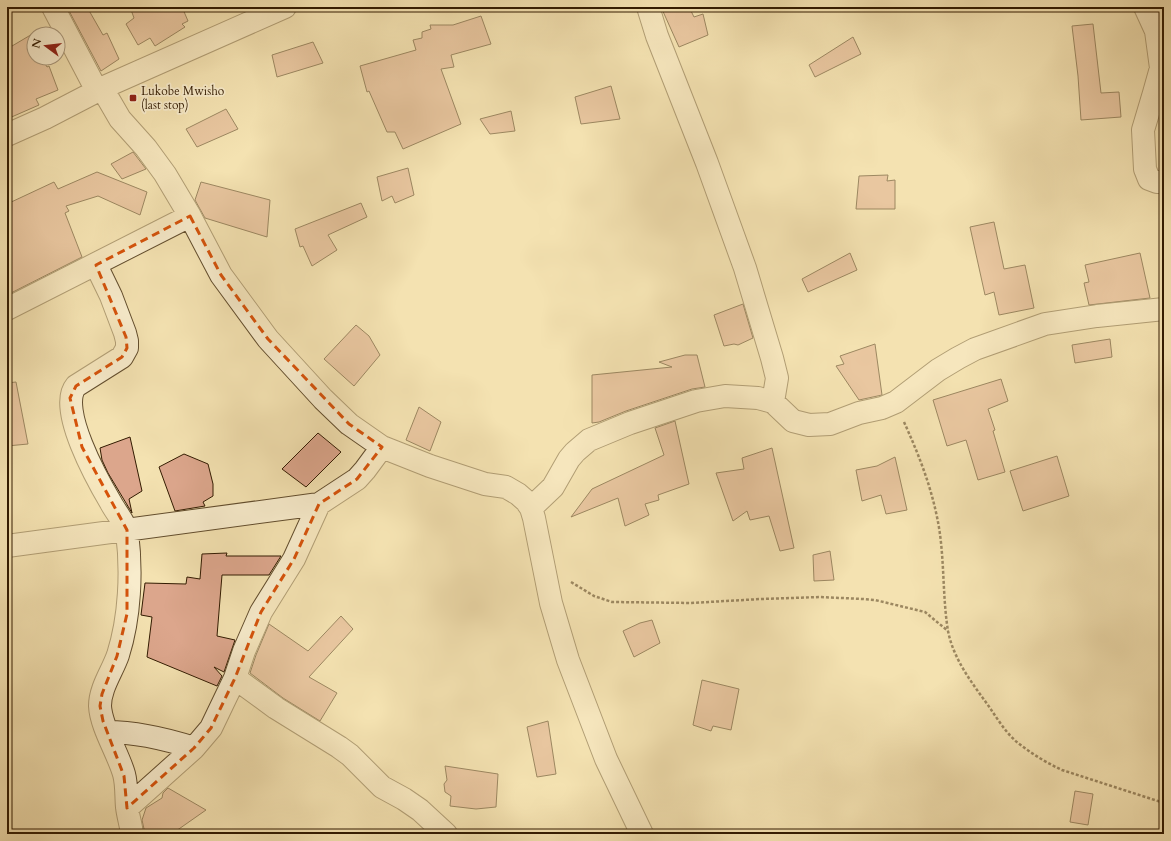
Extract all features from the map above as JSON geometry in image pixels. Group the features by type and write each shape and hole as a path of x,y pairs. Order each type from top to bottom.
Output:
{"street":[{"path":"53,7 100,90 120,119 146,148 164,174 190,216 221,275 268,339 323,399 349,424 382,446 423,463 485,484 506,488 518,494 531,508 555,618 576,683 606,759 642,834"},
{"path":"7,135 45,118 100,90 285,7"},
{"path":"648,7 657,36 708,163 745,268 777,378 773,402"},
{"path":"1145,7 1156,31 1161,68 1143,130 1145,169 1149,179 1157,182 1164,182"},
{"path":"7,308 96,265 190,216"},
{"path":"96,265 111,296 125,332 127,348 122,357 76,386 72,391 70,398 82,447 110,502 127,530 129,558 127,614 118,656 102,694 100,706 103,721 124,776 127,808 132,834"},
{"path":"531,508 553,487 574,452 589,440 630,423 696,401 725,396 758,398 773,402 793,421 809,425 830,424 859,413 882,408 896,402 938,370 975,349 1045,324 1097,316 1164,309"},
{"path":"7,546 319,504 357,479 366,470 382,446"},
{"path":"127,808 194,748 211,728 235,678 244,651 261,612 294,559 319,504"},
{"path":"235,678 276,708 350,755 374,781 420,810 446,834"},
{"path":"108,732 140,734 194,748"}],"path":[{"path":"896,402 920,459 933,499 938,525 948,631 951,644 960,664 999,721 1018,743 1049,764 1062,770 1164,803"},
{"path":"543,564 587,593 609,602 692,603 820,596 863,598 925,612 948,631"}],"highlighted area":[{"path":"190,216 221,275 268,339 349,424 382,447 357,479 319,504 294,559 261,612 235,678 211,728 194,748 127,808 124,776 103,721 100,706 102,694 117,656 127,614 127,530 82,447 70,398 76,386 122,357 127,348 126,337 96,265"}],"building":[{"path":"67,7 87,7 103,35 107,33 119,59 101,71"},
{"path":"130,7 182,7 188,21 182,24 185,27 155,46 150,38 138,45 126,24 134,18"},
{"path":"661,7 689,7 694,17 703,14 708,35 679,47"},
{"path":"481,16 491,44 451,55 454,67 441,69 461,124 403,149 395,132 387,132 369,91 367,92 360,66 416,50 413,40 422,38 422,32 431,29 430,25 453,25"},
{"path":"1093,24 1101,93 1119,92 1121,117 1081,120 1078,76 1072,26"},
{"path":"853,37 861,54 815,77 809,65"},
{"path":"26,38 26,66 49,66 58,90 36,99 39,105 7,119 7,49"},
{"path":"313,42 323,63 277,77 272,55"},
{"path":"611,86 620,119 581,124 575,97"},
{"path":"226,109 238,129 197,147 186,129"},
{"path":"511,111 515,131 490,134 480,119"},
{"path":"133,152 146,169 122,179 111,164"},
{"path":"408,168 414,195 395,203 392,196 382,201 377,177"},
{"path":"97,172 147,192 140,215 98,196 66,206 69,211 65,213 82,257 7,295 7,204 54,182 58,189"},
{"path":"888,175 887,181 895,180 895,209 856,209 859,176"},
{"path":"201,182 270,200 267,237 205,218 195,200"},
{"path":"361,203 367,217 328,235 337,250 312,266 303,246 300,247 295,229"},
{"path":"994,222 1004,269 1025,265 1034,308 999,315 994,292 985,295 970,227"},
{"path":"850,253 857,270 808,292 802,279"},
{"path":"1140,253 1150,298 1089,305 1084,283 1089,282 1085,265"},
{"path":"743,304 753,338 738,345 734,344 724,346 714,315"},
{"path":"356,325 369,336 380,355 354,386 324,359"},
{"path":"1110,339 1112,357 1075,363 1072,345"},
{"path":"875,344 882,395 859,400 836,366 844,364 840,356"},
{"path":"685,355 697,355 705,387 692,389 626,411 599,422 592,423 592,375 672,367 659,362"},
{"path":"1001,379 1008,401 988,409 995,430 993,431 1005,472 978,480 966,440 947,446 933,400"},
{"path":"16,382 28,444 7,446 7,383"},
{"path":"419,407 441,422 430,451 406,440"},
{"path":"675,421 689,484 658,495 659,500 645,504 649,515 625,526 618,498 571,517 592,489 664,455 655,428"},
{"path":"318,433 341,452 306,487 282,469"},
{"path":"130,437 142,491 129,499 132,513 108,473 102,460 100,448"},
{"path":"772,448 794,548 780,551 769,516 750,520 747,511 733,521 716,473 744,469 742,458"},
{"path":"184,454 208,464 213,484 213,496 203,502 205,506 175,511 159,467"},
{"path":"1057,456 1069,496 1023,511 1010,471"},
{"path":"895,457 907,510 886,514 881,495 862,501 856,470 877,466"},
{"path":"830,551 834,580 814,581 813,555"},
{"path":"227,553 226,556 281,556 269,575 222,575 217,636 235,640 224,672 214,667 222,676 217,686 147,657 152,617 141,615 145,583 186,584 187,577 200,579 202,554"},
{"path":"341,616 353,629 309,677 337,693 320,721 283,698 250,673 269,624 308,651"},
{"path":"652,620 660,643 634,657 623,631 640,623"},
{"path":"702,680 739,689 731,730 713,726 711,731 693,725"},
{"path":"548,721 556,774 537,777 527,727"},
{"path":"445,766 498,774 496,807 476,809 450,806 451,796 445,792 444,784 447,780"},
{"path":"168,788 206,810 174,834 151,834 144,829 142,820 146,808 162,798 163,793"},
{"path":"1075,791 1093,794 1088,825 1070,822"}],"place":[{"name":"Lukobe Mwisho (last stop)","path":"133,98"}]}
